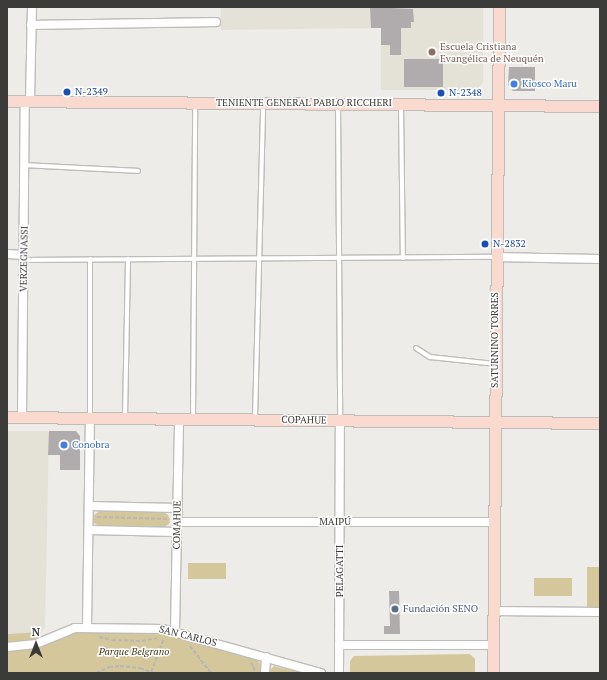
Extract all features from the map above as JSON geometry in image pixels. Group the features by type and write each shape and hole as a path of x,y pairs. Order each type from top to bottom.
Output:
{"street":[{"name":"VERZEGNASSI","path":"22,417 24,165 32,7"},
{"name":"SATURNINO TORRES","path":"493,673 499,7"},
{"path":"31,25 216,22"},
{"name":"TENIENTE GENERAL PABLO RICCHERI","path":"7,101 600,106"},
{"path":"7,254 24,257"},
{"path":"496,258 600,259"},
{"name":"COPAHUE","path":"7,417 600,423"},
{"path":"87,628 90,418"},
{"name":"COMAHUE","path":"175,631 176,532 173,521 177,508 179,419"},
{"name":"PELAGATTI","path":"339,673 340,421"},
{"path":"89,506 177,508"},
{"name":"MAIPÚ","path":"173,521 494,522"},
{"path":"89,530 176,532"},
{"path":"493,611 600,612"},
{"name":"SAN CARLOS","path":"7,647 31,646 68,630 87,628 158,628 175,631 321,673"},
{"path":"339,646 493,645"},
{"path":"265,673 266,657"}],"lane":[{"path":"193,419 196,102"},
{"path":"255,420 263,103"},
{"path":"338,104 340,421"},
{"path":"401,104 403,258"},
{"path":"24,165 138,171"},
{"path":"24,257 90,259 496,258"},
{"path":"90,259 90,418"},
{"path":"125,418 128,259"},
{"path":"416,348 430,357 495,364"}],"path":[{"path":"93,517 173,521"},
{"path":"96,637 109,640 142,641 165,638 151,672"},
{"path":"196,646 189,644 211,673"},
{"path":"249,662 253,665 255,673"},
{"path":"96,673 109,667 120,666 134,667 154,673"}],"shaded area":[{"name":"Escuela Cristiana Evangélica de Neuquén","path":"221,7 483,7 483,83 476,90 381,90 381,28 221,30"},
{"path":"7,114 8,114 7,245"},
{"path":"7,431 49,431 45,628 41,632 7,634"}],"green space":[{"path":"100,511 164,512 170,519 169,524 164,527 100,526 95,524 93,520 94,515"},
{"path":"188,563 226,563 226,579 188,579"},
{"path":"587,567 600,567 600,608 587,608"},
{"path":"534,578 572,578 572,596 534,596"},
{"name":"Parque Belgrano","path":"75,631 165,633 256,659 260,663 261,673 7,673 7,651 36,648"},
{"path":"41,632 39,637 35,640 7,643 7,634"},
{"path":"470,654 475,659 475,673 350,673 350,661 354,656"},
{"path":"274,666 303,673 270,673"}],"building":[{"path":"370,7 413,9 414,22 411,22 411,28 401,28 401,55 390,55 390,45 381,45 381,28 371,28"},
{"path":"404,59 443,59 443,87 404,87"},
{"path":"509,67 535,67 535,91 513,91 508,85"},
{"name":"Conobra","path":"49,431 76,431 80,436 80,470 60,470 60,455 48,455"},
{"name":"Fundación SENO","path":"389,591 399,591 400,634 384,634 384,626 390,626"}],"place":[{"name":"Escuela Cristiana Evangélica de Neuquén","path":"432,52"},
{"name":"Kiosco Maru","path":"514,84"},
{"name":"N-2349","path":"67,92"},
{"name":"N-2348","path":"441,93"},
{"name":"N-2832","path":"485,244"},
{"name":"Conobra","path":"64,445"},
{"name":"Fundación SENO","path":"395,609"}]}
